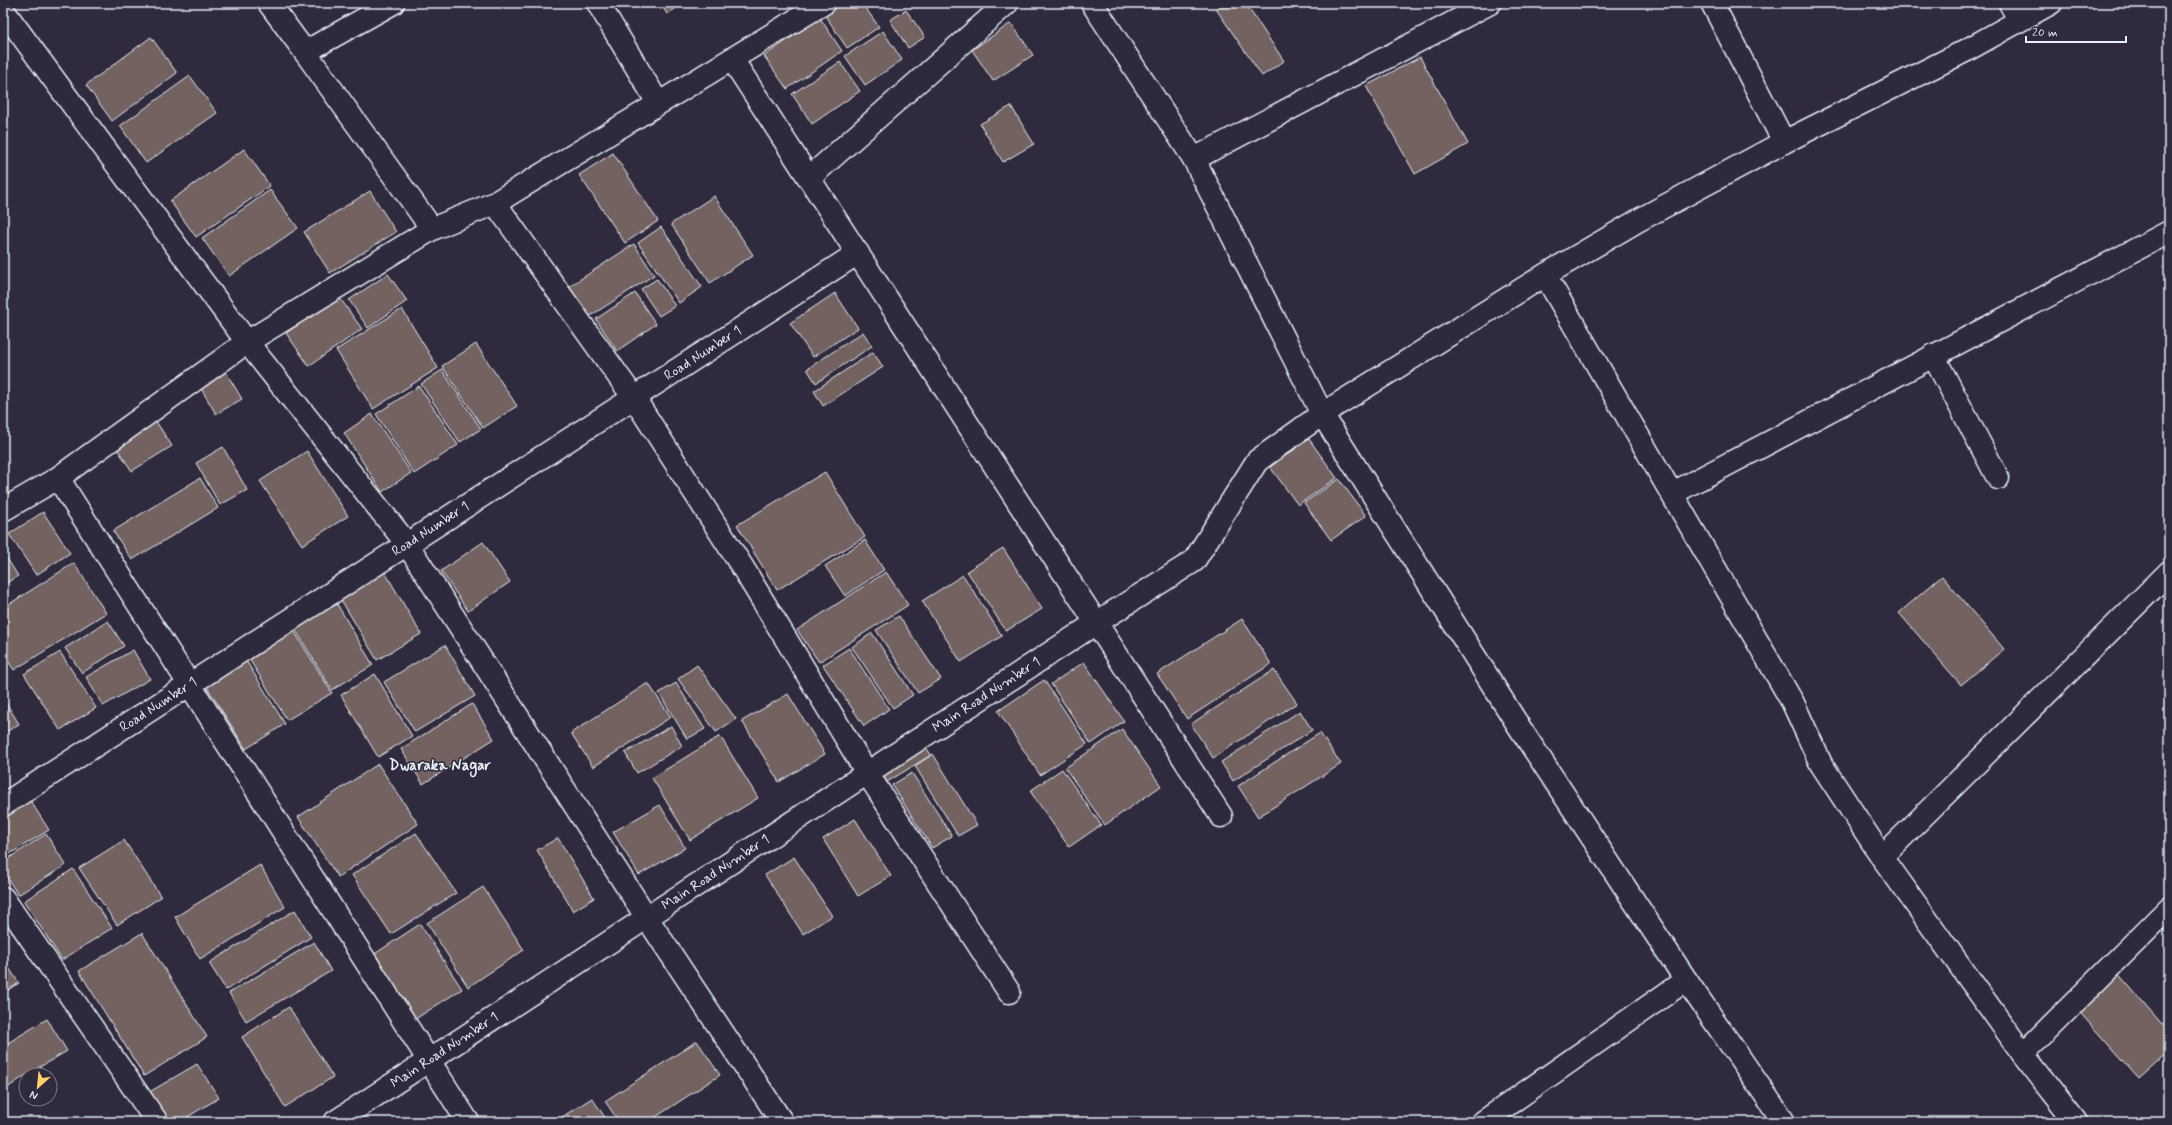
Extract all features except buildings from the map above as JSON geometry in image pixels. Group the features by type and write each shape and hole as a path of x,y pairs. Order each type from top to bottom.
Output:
{"street":[{"path":"269,3 432,229"},
{"path":"304,52 393,3"},
{"path":"598,3 658,103"},
{"path":"3,510 58,478 247,342 432,229 494,203 824,3"},
{"path":"809,178 1007,3"},
{"path":"1092,3 1194,159 1322,414 1518,725 1686,980 1784,1122"},
{"path":"1194,159 1490,3"},
{"path":"1712,3 1784,142"},
{"name":"Main Road Number 1","path":"335,1122 1096,623 1194,562 1257,461 1322,414 1545,275 1639,220 1784,142 1965,51 2014,12 2051,3"},
{"path":"3,10 247,342 407,544 647,918 782,1122"},
{"path":"732,58 1221,816"},
{"path":"494,203 634,398 743,568 867,773 1009,992"},
{"path":"1673,493 2169,232"},
{"name":"Road Number 1","path":"3,805 858,253"},
{"path":"1545,275 1793,702 1821,764 1882,857 2023,1054 2076,1122"},
{"path":"1933,355 1998,478"},
{"path":"58,478 468,1122"},
{"path":"1882,857 2169,572"},
{"path":"3,898 156,1122"},
{"path":"2023,1054 2169,908"},
{"path":"1484,1122 1686,980"}],"district":[{"name":"Dwaraka Nagar","path":"440,766"}]}
